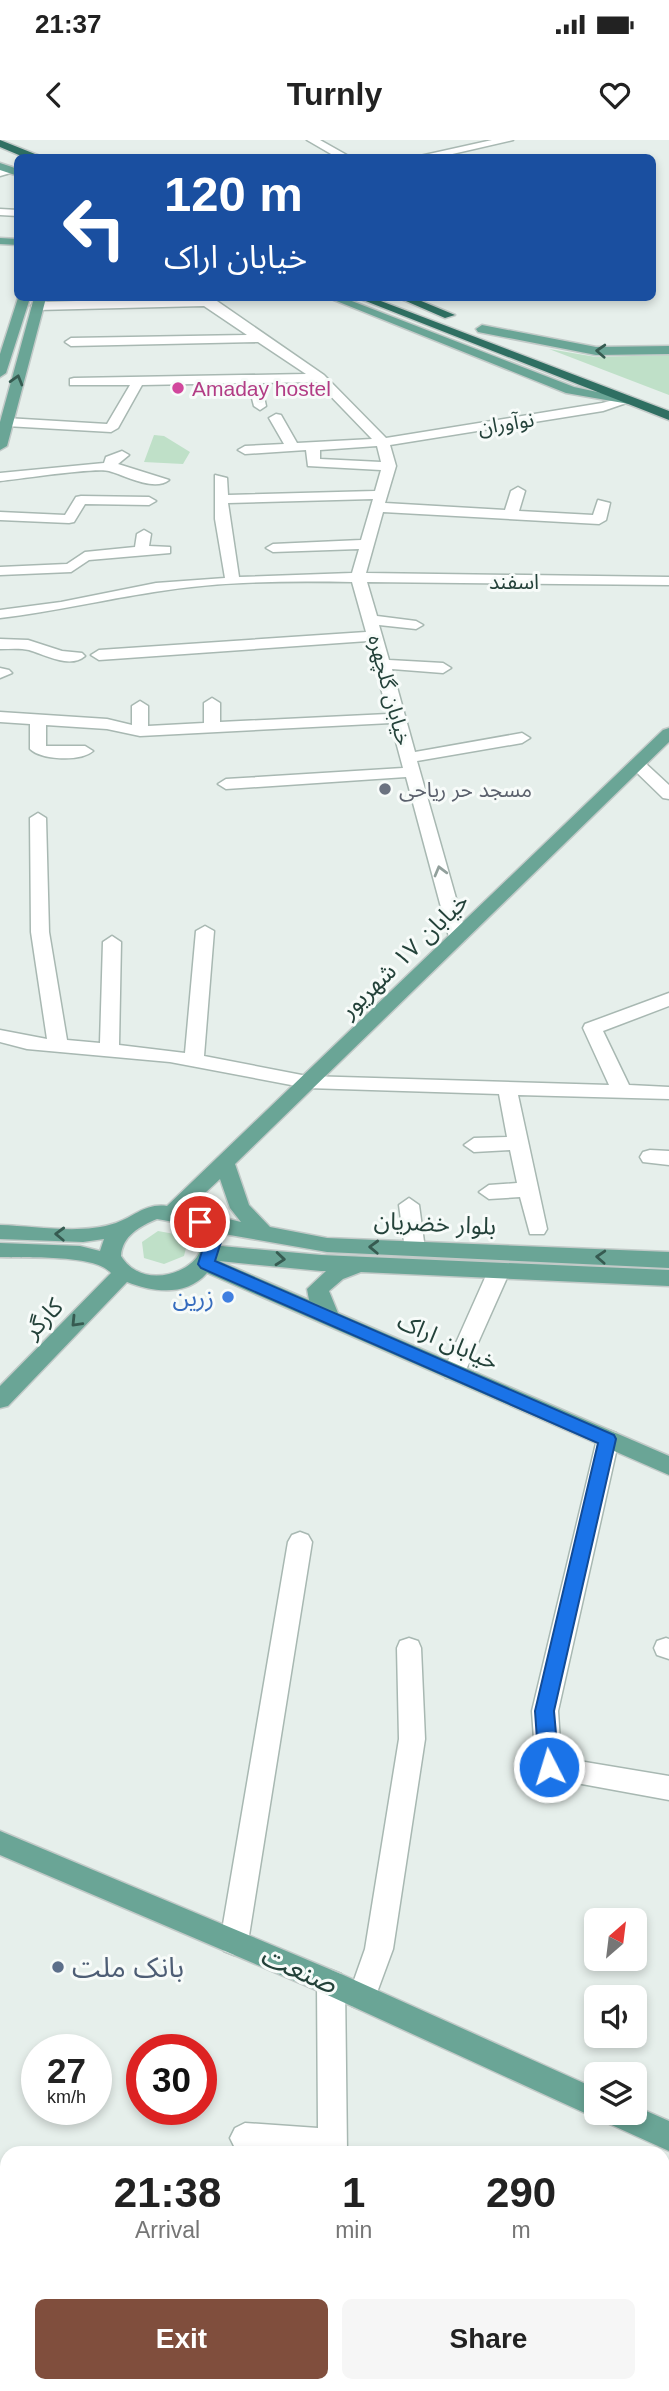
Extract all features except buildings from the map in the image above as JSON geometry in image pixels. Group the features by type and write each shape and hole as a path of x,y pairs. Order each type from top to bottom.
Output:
{"highway":[{"path":"1,146 24,154"},
{"path":"1,146 10,169"},
{"path":"413,301 456,318"},
{"path":"364,303 380,304 669,416"},
{"path":"475,326 669,401"}],"main road":[{"path":"0,373 23,301"},
{"path":"0,446 38,302"},
{"path":"364,303 571,390 629,400"},
{"path":"475,326 596,351 669,350"},
{"name":"خیابان ۱۷ شهریور","path":"173,1212 669,733"},
{"path":"224,1163 240,1208 264,1234"},
{"path":"0,1232 83,1235 119,1230 142,1215 173,1212 200,1222 209,1231 213,1242 209,1259 183,1280 167,1283 136,1279 120,1268 80,1253 0,1250"},
{"name":"بلوار خضریان","path":"200,1222 327,1245 415,1249 667,1274"},
{"path":"119,1230 111,1252 120,1268"},
{"name":"بلوار خضریان","path":"209,1259 499,1271 667,1274"},
{"name":"خیابان اراک","path":"209,1259 331,1319 669,1466"},
{"path":"331,1319 320,1301 318,1289 335,1274 363,1265"},
{"name":"کارگر","path":"0,1400 120,1268"},
{"name":"صنعت","path":"0,1843 331,1983 584,2098"},
{"path":"643,2125 669,2137"}],"street":[{"path":"312,140 339,154"},
{"path":"436,154 508,140"},
{"path":"38,302 122,301"},
{"path":"206,301 320,378 383,442"},
{"path":"71,342 262,338"},
{"path":"74,382 320,378"},
{"path":"254,380 260,406"},
{"path":"6,422 111,428 137,383"},
{"name":"نوآوران","path":"246,450 383,442 603,407 629,400"},
{"path":"276,418 293,447"},
{"name":"خیابان گلچهره","path":"383,442 388,466 359,580 458,936"},
{"path":"313,446 313,463 388,466"},
{"path":"111,466 111,460 122,455"},
{"path":"0,477 111,466 121,472 140,472 138,478 162,480"},
{"path":"220,478 233,581"},
{"path":"221,499 284,490 511,516 599,520 603,503"},
{"path":"511,516 518,492"},
{"path":"0,516 69,519 81,500 149,501"},
{"path":"536,517 540,500"},
{"path":"141,551 144,534"},
{"path":"273,548 366,544"},
{"path":"0,571 71,568 85,556 166,550"},
{"name":"اسفند","path":"0,614 61,606 156,587 293,577 359,580 669,581"},
{"path":"370,620 416,625"},
{"path":"99,655 375,636"},
{"path":"0,644 28,645 61,656 77,656"},
{"path":"382,664 443,668"},
{"path":"212,703 212,727"},
{"path":"140,706 140,731"},
{"path":"0,717 38,722 107,724 140,731 397,718"},
{"path":"38,722 38,749 46,752 85,751"},
{"path":"226,785 410,765 522,738"},
{"path":"637,764 669,794"},
{"path":"38,818 40,932 58,1046"},
{"path":"194,1061 205,931"},
{"path":"108,1051 113,942"},
{"path":"622,1091 592,1028 669,999"},
{"path":"0,1036 27,1044 194,1061 307,1082 669,1093"},
{"path":"507,1088 537,1229"},
{"path":"474,1145 518,1143"},
{"path":"489,1192 528,1189"},
{"path":"409,1205 415,1249"},
{"path":"454,1372 499,1271"},
{"path":"608,1439 545,1711 549,1767 669,1788"},
{"path":"234,1942 300,1542"},
{"path":"362,1997 379,1949 412,1739 409,1648"},
{"path":"331,1983 333,2146"},
{"path":"245,2138 315,2146"}],"green space":[{"path":"549,349 596,357 669,355 669,395"},
{"path":"154,435 164,436 190,452 183,464 144,462"},
{"path":"158,1231 180,1235 187,1244 184,1256 164,1264 144,1258 142,1242"}],"place":[{"name":"Amaday hostel","path":"178,388"},
{"name":"مسجد حر ریاحی","path":"385,789"},
{"name":"زرین","path":"228,1297"},
{"name":"بانک ملت","path":"58,1967"}],"route":[{"path":"200,1222 209,1231 213,1242 212,1253 206,1264 608,1439 545,1711 549,1767"}]}
